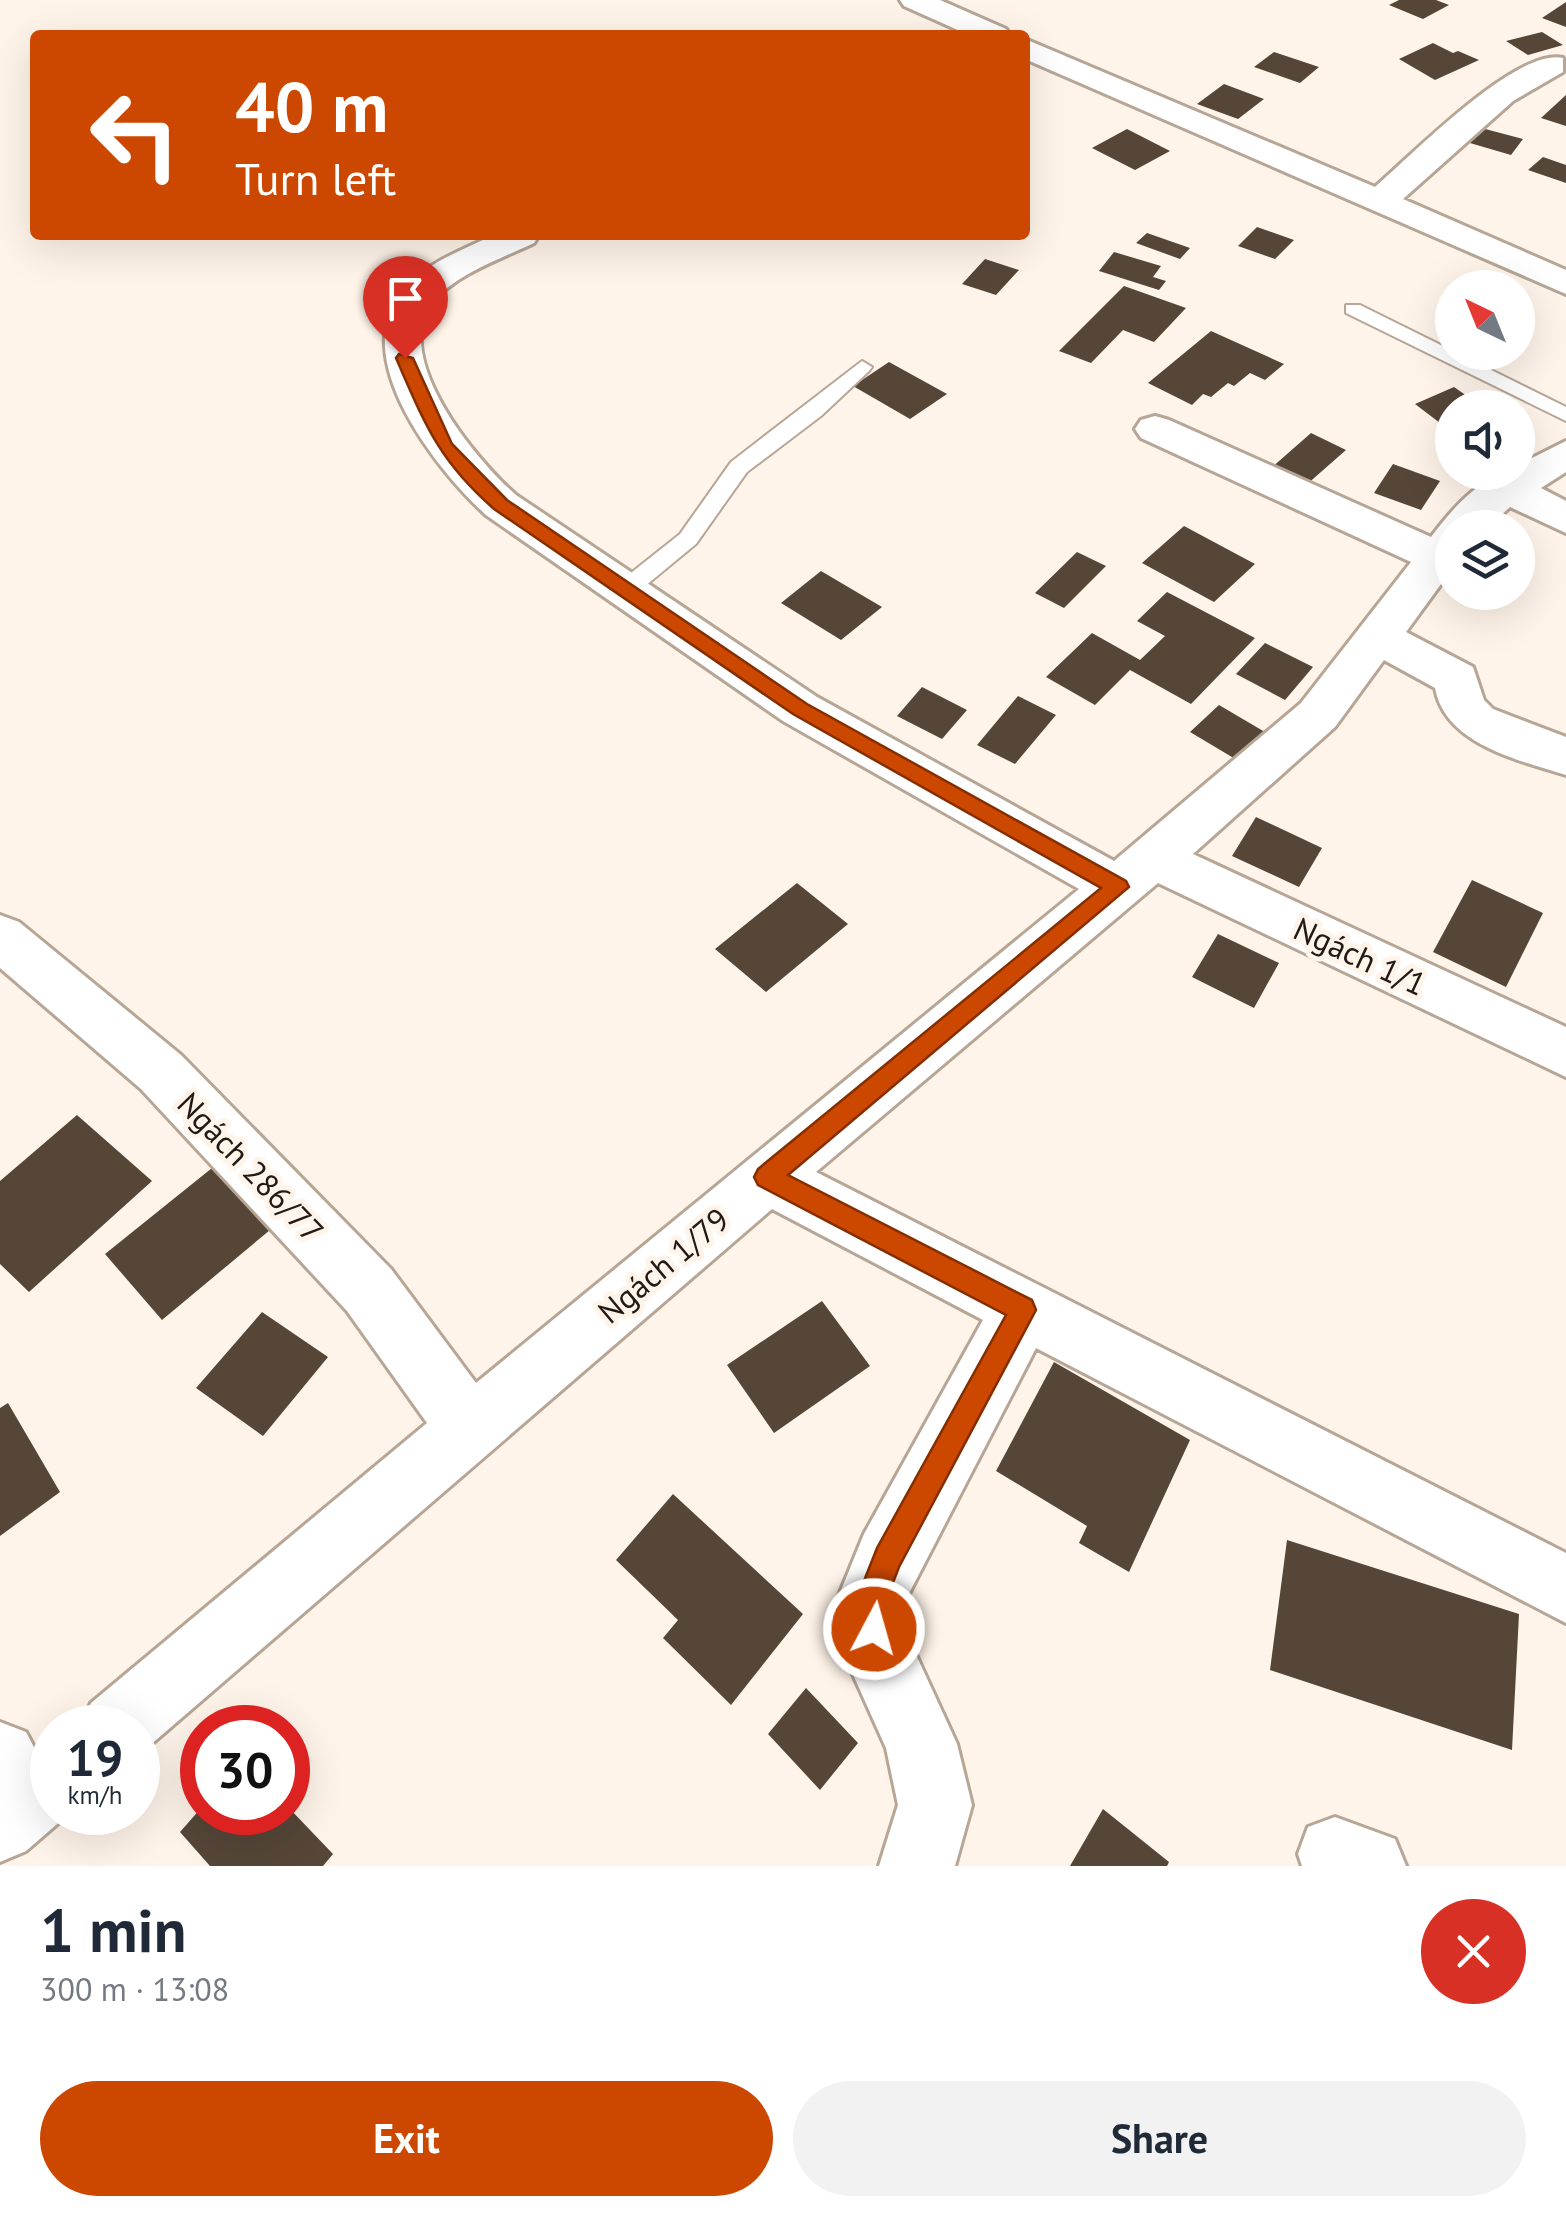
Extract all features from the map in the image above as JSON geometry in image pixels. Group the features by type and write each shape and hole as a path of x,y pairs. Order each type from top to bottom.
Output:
{"street":[{"path":"929,9 982,30"},
{"path":"1030,50 1566,282"},
{"path":"1380,202 1502,94 1552,65"},
{"name":"Ngách 1/1","path":"512,240 442,278 414,300 403,327 405,358 444,446 468,476 500,504 800,709 1136,873 1566,1053"},
{"path":"1155,429 1435,535"},
{"name":"Ngách 1/79","path":"1535,473 1566,454"},
{"name":"Ngách 1/79","path":"1479,510 1508,490"},
{"path":"1512,490 1566,519"},
{"name":"Ngách 1/79","path":"143,1705 767,1177 1136,873 1318,715 1435,561"},
{"path":"1376,636 1457,678 1462,707 1476,722 1566,758"},
{"name":"Ngách 286/77","path":"0,937 174,1085 369,1290 470,1428"},
{"path":"767,1177 1566,1589"},
{"path":"917,1866 935,1805 921,1744 878,1652 869,1606 888,1558 1023,1310"}],"lane":[{"path":"1353,309 1566,415"},
{"path":"624,590 688,538 739,467 814,411 862,367"}],"building":[{"path":"1399,0 1436,0 1449,5 1423,19 1389,5"},
{"path":"1566,2 1566,27 1542,18"},
{"path":"1542,32 1563,45 1528,55 1506,41"},
{"path":"1433,43 1479,60 1435,80 1399,59"},
{"path":"1274,52 1319,67 1300,83 1254,67"},
{"path":"1224,84 1264,99 1238,119 1197,104"},
{"path":"1566,95 1566,126 1541,118"},
{"path":"1474,126 1523,139 1511,155 1463,141"},
{"path":"1127,129 1170,151 1135,170 1092,148"},
{"path":"1543,157 1566,165 1566,183 1528,170"},
{"path":"1257,227 1294,240 1275,259 1238,246"},
{"path":"1147,233 1190,248 1180,259 1136,243"},
{"path":"1114,252 1161,266 1153,277 1166,281 1159,290 1099,271"},
{"path":"985,259 1019,270 996,295 962,284"},
{"path":"1124,286 1186,308 1154,342 1123,330 1091,363 1059,351"},
{"path":"1211,331 1284,364 1265,380 1250,373 1234,386 1228,383 1211,397 1203,394 1192,405 1148,383"},
{"path":"889,362 947,394 910,419 853,386"},
{"path":"1435,395 1435,419 1415,404"},
{"path":"1311,433 1346,450 1305,486 1270,469"},
{"path":"1393,464 1435,479 1435,489 1421,510 1374,493"},
{"path":"1184,526 1255,564 1214,602 1142,563"},
{"path":"1077,552 1106,566 1064,608 1035,593"},
{"path":"821,571 882,607 841,640 781,603"},
{"path":"1167,592 1255,638 1191,704 1130,670 1095,705 1046,677 1092,633 1140,660 1165,636 1137,621"},
{"path":"1265,643 1313,667 1285,700 1236,674"},
{"path":"922,687 967,710 942,739 897,716"},
{"path":"1018,696 1056,715 1015,764 977,745"},
{"path":"1219,705 1270,735 1242,763 1190,732"},
{"path":"1256,817 1322,848 1299,887 1232,856"},
{"path":"1472,880 1543,913 1506,987 1433,952"},
{"path":"797,883 848,924 766,992 715,949"},
{"path":"1218,934 1279,963 1254,1008 1192,977"},
{"path":"77,1115 152,1181 29,1292 0,1264 0,1181"},
{"path":"212,1168 270,1230 162,1320 105,1254"},
{"path":"822,1301 870,1366 774,1433 727,1365"},
{"path":"262,1312 328,1357 263,1436 196,1388"},
{"path":"1054,1362 1190,1440 1129,1572 1079,1543 1087,1526 996,1471"},
{"path":"8,1403 60,1492 0,1536 0,1408"},
{"path":"673,1494 803,1614 731,1705 663,1638 678,1620 616,1560"},
{"path":"1287,1540 1519,1614 1512,1750 1270,1670"},
{"path":"806,1688 858,1743 820,1790 768,1734"},
{"path":"1103,1809 1169,1862 1167,1866 1070,1866"},
{"path":"310,1830 333,1854 323,1866 210,1866 183,1835 310,1835"}],"route":[{"path":"405,358 444,446 468,476 500,504 800,709 1118,887 767,1177 1023,1310 888,1558 869,1606 874,1629"}]}
